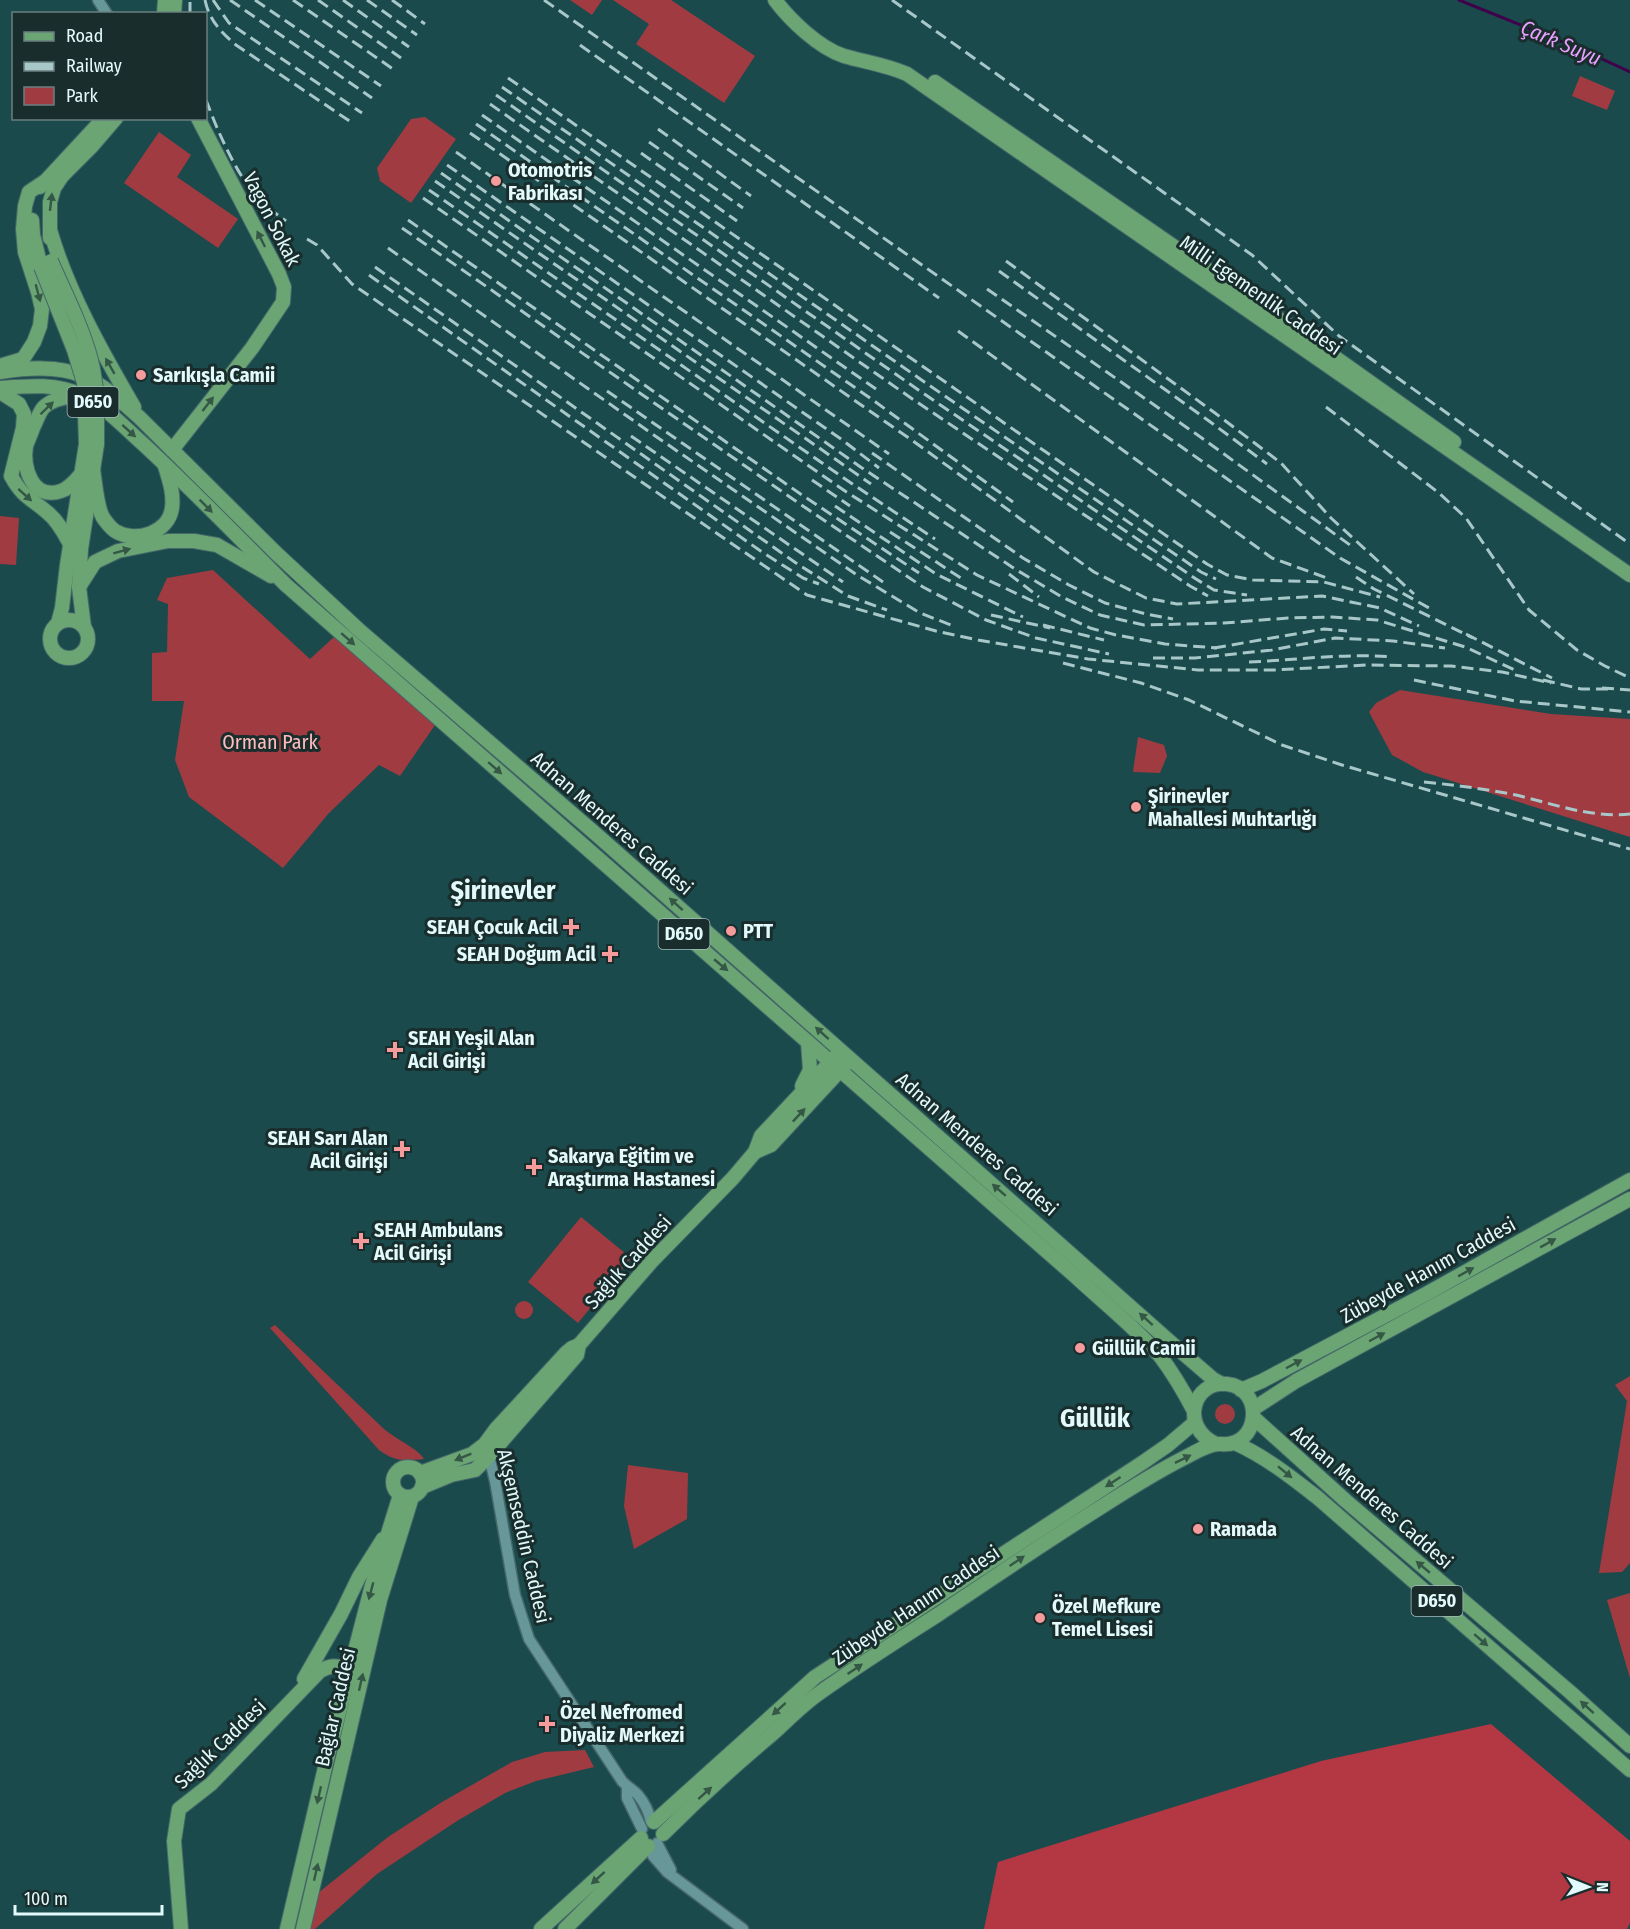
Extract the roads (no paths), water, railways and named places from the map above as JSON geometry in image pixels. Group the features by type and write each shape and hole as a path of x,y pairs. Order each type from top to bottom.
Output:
{"main road":[{"name":"Milli Egemenlik Caddesi","path":"775,0 788,17 822,43 843,55 891,67 908,74 1630,575"},
{"name":"Milli Egemenlik Caddesi","path":"864,60 895,60 913,66 1343,363 1630,565"},
{"path":"87,471 70,544 62,608 58,623 52,630 50,642 56,653 67,658 79,655 84,650 88,638 84,627 79,586 91,444 84,383 46,264 33,235 32,215 35,197 44,182 102,120"},
{"path":"46,264 50,230 50,202 54,188 62,176 114,120"},
{"name":"Vagon Sokak","path":"172,450 252,348 284,303 284,287 279,274 199,120"},
{"path":"0,366 23,359 34,342 40,326 42,309 25,252 23,229 29,192 44,182"},
{"path":"50,230 57,256 103,354 139,417"},
{"path":"0,372 20,369 72,372 99,385 139,417"},
{"name":"D650","path":"0,389 33,386 58,387 81,394 115,419 165,464"},
{"path":"0,389 19,404 24,414 23,428 11,476 19,491 48,513 61,527 70,544"},
{"path":"81,394 53,401 44,407 26,445 26,456 29,476 38,489 44,492 62,491 87,471"},
{"name":"Adnan Menderes Caddesi","path":"139,417 276,553 359,630 597,834 1176,1348 1222,1384"},
{"path":"87,471 102,517 116,532 129,536 149,535 164,525 172,510 172,490 165,464"},
{"name":"Adnan Menderes Caddesi","path":"165,464 286,585 1058,1260 1147,1342 1174,1376 1194,1417"},
{"path":"79,586 95,562 118,551 168,540 217,545 286,585"},
{"path":"58,623 73,620 84,627"},
{"path":"797,1097 810,1070 808,1042"},
{"name":"Sağlık Caddesi","path":"423,1487 451,1475 475,1470 496,1429 566,1353 579,1345 652,1261 733,1178 755,1152 761,1136 797,1097 846,1055"},
{"name":"Sağlık Caddesi","path":"755,1152 771,1144 819,1094 835,1066"},
{"path":"819,1094 830,1085 840,1082 848,1083 865,1092"},
{"name":"Zübeyde Hanım Caddesi","path":"1241,1390 1272,1376 1426,1294 1630,1180"},
{"name":"Zübeyde Hanım Caddesi","path":"1254,1413 1296,1381 1630,1199"},
{"path":"1222,1384 1241,1390 1252,1402 1254,1413 1250,1431 1235,1443 1226,1445 1216,1444 1200,1434 1194,1417 1200,1396 1207,1389 1222,1384"},
{"name":"Adnan Menderes Caddesi","path":"1254,1413 1346,1501 1630,1746"},
{"name":"Zübeyde Hanım Caddesi","path":"565,1929 651,1835 815,1677 1142,1463 1194,1417"},
{"name":"Adnan Menderes Caddesi","path":"1235,1443 1256,1452 1276,1465 1318,1498 1630,1770"},
{"name":"Zübeyde Hanım Caddesi","path":"541,1929 726,1774 816,1695 1091,1513 1172,1464 1216,1444"},
{"name":"Sağlık Caddesi","path":"420,1473 487,1450"},
{"path":"407,1467 414,1468 420,1473 423,1487 417,1495 406,1496 395,1488 393,1483 395,1475 407,1467"},
{"name":"Sağlık Caddesi","path":"349,1677 372,1585 390,1530 406,1496"},
{"name":"Bağlar Caddesi","path":"303,1929 406,1496"},
{"name":"Sağlık Caddesi","path":"287,1707 319,1654 364,1568 390,1530"},
{"name":"Sağlık Caddesi","path":"181,1929 174,1841 179,1809 211,1784 320,1671 328,1666 336,1665 344,1668 349,1677"},
{"name":"Bağlar Caddesi","path":"287,1929 349,1677"}],"street":[{"name":"Akşemseddin Caddesi","path":"487,1450 515,1595 529,1639 627,1788 637,1793 646,1808 653,1856 668,1872 743,1929"}],"waterway":[{"name":"Çark Suyu","path":"1459,0 1630,72"}],"railway":[{"path":"190,0 190,12"},
{"path":"205,0 209,14 216,25 236,45 354,124"},
{"path":"213,0 229,23 362,113"},
{"path":"230,0 372,98"},
{"path":"255,0 381,86"},
{"path":"293,0 393,69"},
{"path":"318,0 401,58"},
{"path":"343,0 409,47"},
{"path":"367,0 417,35"},
{"path":"392,0 425,24"},
{"path":"544,0 1340,558 1429,608"},
{"path":"892,0 1252,255 1339,336 1630,544"},
{"path":"580,45 939,298"},
{"path":"508,78 1207,564 1227,575 1253,580 1324,582 1380,597"},
{"path":"502,87 923,381 1201,572 1216,579"},
{"path":"496,95 917,389 1196,579 1214,590 1247,595"},
{"path":"207,102 222,139 243,178 259,200 286,221"},
{"path":"490,104 911,398 1208,596"},
{"path":"482,115 876,389"},
{"path":"476,124 870,398 1013,502"},
{"path":"658,129 751,196"},
{"path":"470,133 913,441 1094,572 1146,598 1177,604 1322,596 1380,608 1419,626"},
{"path":"649,142 743,208"},
{"path":"456,152 889,454"},
{"path":"641,153 737,221"},
{"path":"447,165 841,439 879,468"},
{"path":"441,173 862,468 1015,569 1062,597 1100,615 1144,625 1332,617 1377,620 1465,647 1515,670"},
{"path":"435,181 871,484"},
{"path":"429,190 935,539"},
{"path":"423,198 845,491 977,575 1090,628 1165,644 1217,648"},
{"path":"408,220 802,495 919,573"},
{"path":"402,228 923,587 986,620 1036,638 1109,654"},
{"path":"307,239 317,245 352,284 807,595 936,631 1088,659 1198,670 1274,670 1366,665 1451,666 1502,672 1551,683"},
{"path":"388,248 857,575 920,613 951,625"},
{"path":"1006,261 1281,463 1331,518 1414,594"},
{"path":"375,267 796,563 848,596 887,610"},
{"path":"999,271 1267,464"},
{"path":"369,275 762,552 803,578 819,584"},
{"path":"987,289 1199,436 1350,545"},
{"path":"958,331 1272,558 1327,578"},
{"path":"607,391 883,582"},
{"path":"1326,407 1439,493 1466,518 1529,610 1577,650 1630,678"},
{"path":"631,436 843,582"},
{"path":"872,453 1023,558 1069,585 1105,603 1173,619"},
{"path":"812,480 850,506"},
{"path":"835,506 936,574 1023,617"},
{"path":"890,532 961,578"},
{"path":"1009,574 1039,597"},
{"path":"1356,577 1374,589 1473,638"},
{"path":"991,615 1050,628"},
{"path":"1043,625 1104,640"},
{"path":"1214,648 1324,629 1347,631"},
{"path":"1466,634 1552,678"},
{"path":"1153,658 1195,658 1272,650 1335,638 1393,641 1445,648"},
{"path":"1249,662 1338,656 1392,657"},
{"path":"1063,663 1141,683 1189,700 1282,745 1342,765 1630,849"},
{"path":"1414,680 1515,701 1630,712"},
{"path":"1543,680 1581,689 1608,689"},
{"path":"1602,688 1630,690"},
{"path":"1424,782 1516,795 1586,812 1630,814"}],"place":[{"name":"Otomotris Fabrikası","path":"496,181"},
{"name":"Sarıkışla Camii","path":"141,375"},
{"name":"Şirinevler Mahallesi Muhtarlığı","path":"1136,807"},
{"name":"SEAH Çocuk Acil","path":"571,927"},
{"name":"PTT","path":"731,931"},
{"name":"SEAH Doğum Acil","path":"610,954"},
{"name":"SEAH Yeşil Alan Acil Girişi","path":"395,1050"},
{"name":"SEAH Sarı Alan Acil Girişi","path":"402,1149"},
{"name":"Sakarya Eğitim ve Araştırma Hastanesi","path":"534,1167"},
{"name":"SEAH Ambulans Acil Girişi","path":"361,1241"},
{"name":"Güllük Camii","path":"1080,1348"},
{"name":"Ramada","path":"1198,1529"},
{"name":"Özel Mefkure Temel Lisesi","path":"1040,1618"},
{"name":"Özel Nefromed Diyaliz Merkezi","path":"547,1724"}],"district":[{"name":"Şirinevler","path":"503,890"},
{"name":"Güllük","path":"1095,1418"}],"park label":[{"name":"Orman Park","path":"270,742"}]}
